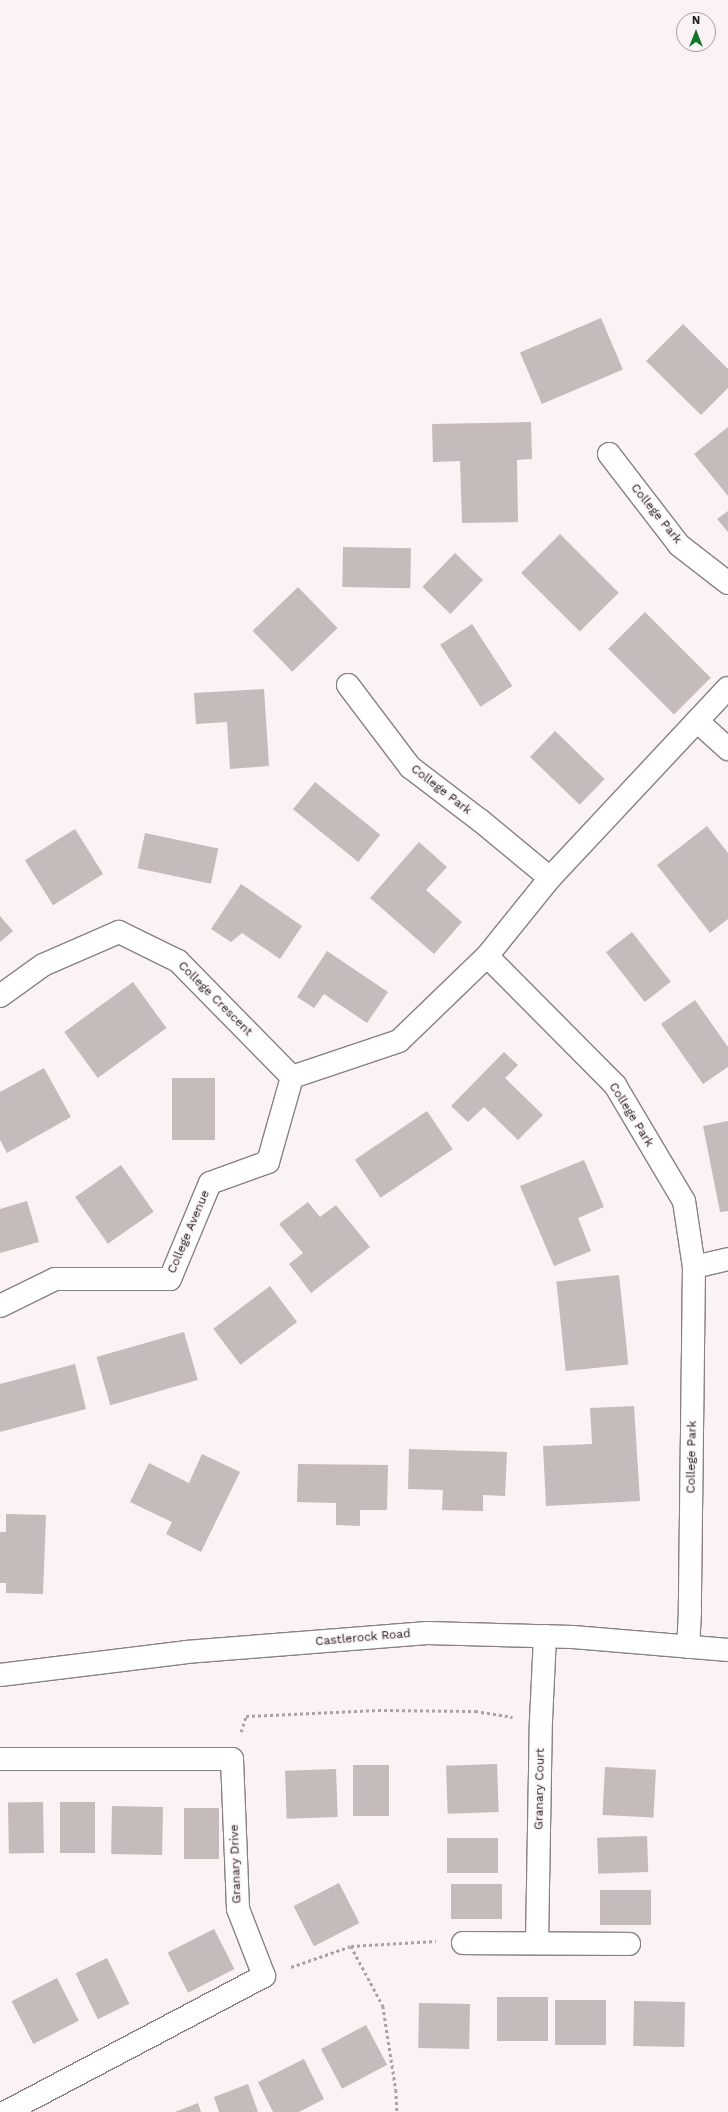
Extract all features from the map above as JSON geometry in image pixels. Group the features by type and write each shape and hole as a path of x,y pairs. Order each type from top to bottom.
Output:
{"street":[{"name":"College Park","path":"609,454 680,545 728,583"},
{"name":"College Park","path":"348,686 410,767 481,821 550,878"},
{"path":"292,1077 399,1042 487,956 550,878 728,688"},
{"path":"697,721 728,749"},
{"name":"College Crescent","path":"0,996 43,966 119,932 178,961 292,1077"},
{"name":"College Park","path":"487,956 614,1085 684,1201 694,1267 690,1611 688,1647"},
{"name":"College Avenue","path":"0,1306 55,1279 170,1279 210,1182 268,1162 292,1077"},
{"path":"694,1267 728,1259"},
{"name":"Castlerock Road","path":"0,1675 186,1652 427,1633 545,1636 728,1650"},
{"name":"Granary Court","path":"537,1943 541,1721 545,1636"},
{"path":"0,1759 232,1759"},
{"name":"Granary Drive","path":"232,1759 238,1909 264,1976"},
{"path":"463,1943 629,1944"},
{"path":"6,2112 264,1976"}],"path":[{"path":"232,1759 246,1716 378,1710 475,1711 541,1721"},
{"path":"264,1976 351,1946 437,1941 463,1943"},
{"path":"351,1946 383,2006 396,2090 397,2112"}],"building":[{"path":"601,318 623,370 542,404 520,352"},
{"path":"683,324 728,369 728,388 701,415 646,361"},
{"path":"531,422 532,459 517,460 518,522 462,523 460,461 433,462 432,424"},
{"path":"728,427 728,496 694,454"},
{"path":"728,511 728,532 717,519"},
{"path":"560,534 619,593 580,632 521,573"},
{"path":"343,547 411,548 410,588 342,587"},
{"path":"455,553 483,580 450,614 422,587"},
{"path":"298,587 338,628 292,672 253,631"},
{"path":"645,612 711,678 674,715 608,649"},
{"path":"472,624 512,686 480,707 440,645"},
{"path":"264,689 269,766 230,769 227,722 196,724 194,693"},
{"path":"555,731 605,779 580,805 530,757"},
{"path":"315,782 380,835 358,862 293,809"},
{"path":"707,826 728,853 728,919 710,933 657,865"},
{"path":"75,829 103,874 53,905 25,860"},
{"path":"145,833 218,849 211,884 138,868"},
{"path":"419,842 447,867 426,890 462,922 434,954 370,898"},
{"path":"241,884 302,926 280,959 242,933 231,942 211,929"},
{"path":"0,916 13,931 0,942"},
{"path":"632,932 671,982 645,1002 606,952"},
{"path":"327,951 388,992 367,1023 324,994 314,1008 297,997"},
{"path":"133,982 167,1028 98,1078 64,1032"},
{"path":"695,1000 728,1047 728,1067 703,1084 661,1024"},
{"path":"504,1052 518,1065 505,1078 543,1115 518,1140 484,1107 468,1122 451,1106"},
{"path":"44,1068 71,1117 7,1153 0,1140 0,1092"},
{"path":"172,1078 215,1078 215,1140 172,1140"},
{"path":"427,1111 453,1149 381,1198 355,1160"},
{"path":"728,1121 728,1211 720,1212 703,1126"},
{"path":"584,1160 604,1207 578,1218 591,1251 554,1266 520,1186"},
{"path":"121,1165 154,1212 108,1244 75,1197"},
{"path":"27,1201 39,1242 0,1253 0,1209"},
{"path":"308,1202 320,1217 336,1205 370,1247 311,1293 289,1264 303,1253 279,1224"},
{"path":"619,1275 628,1365 566,1371 556,1282"},
{"path":"270,1286 297,1322 240,1365 213,1329"},
{"path":"184,1332 198,1380 110,1405 97,1357"},
{"path":"75,1364 86,1409 0,1432 0,1384"},
{"path":"634,1406 640,1501 546,1506 543,1446 592,1444 590,1408"},
{"path":"409,1449 507,1452 505,1496 483,1495 483,1511 442,1510 443,1490 408,1489"},
{"path":"202,1454 240,1472 201,1552 166,1534 172,1522 130,1502 149,1463 189,1483"},
{"path":"298,1464 388,1465 387,1510 360,1510 360,1526 336,1525 336,1503 297,1502"},
{"path":"6,1514 46,1515 43,1594 6,1593 6,1583 0,1583 0,1532 6,1532"},
{"path":"497,1764 499,1812 448,1814 446,1766"},
{"path":"353,1765 389,1765 389,1816 353,1816"},
{"path":"605,1767 656,1770 653,1818 602,1815"},
{"path":"336,1769 338,1817 287,1819 285,1771"},
{"path":"43,1802 44,1853 9,1854 8,1803"},
{"path":"60,1802 95,1802 95,1853 60,1853"},
{"path":"112,1806 163,1807 162,1855 111,1854"},
{"path":"184,1808 219,1808 219,1859 184,1859"},
{"path":"647,1836 648,1872 598,1874 597,1838"},
{"path":"447,1838 498,1838 498,1873 447,1873"},
{"path":"339,1883 359,1923 314,1946 294,1906"},
{"path":"451,1884 502,1884 502,1919 451,1919"},
{"path":"600,1890 651,1890 651,1925 600,1925"},
{"path":"214,1929 234,1969 188,1993 168,1953"},
{"path":"107,1958 129,2004 98,2019 76,1973"},
{"path":"57,1978 79,2021 33,2044 12,2001"},
{"path":"497,1997 548,1997 548,2041 497,2041"},
{"path":"555,2000 606,2000 606,2045 555,2045"},
{"path":"634,2001 685,2002 684,2047 633,2046"},
{"path":"419,2003 470,2004 469,2049 418,2048"},
{"path":"366,2025 387,2065 342,2089 321,2049"},
{"path":"304,2059 324,2099 299,2112 273,2112 258,2082"},
{"path":"248,2084 258,2112 219,2112 214,2097"},
{"path":"198,2103 201,2112 175,2112"}]}
